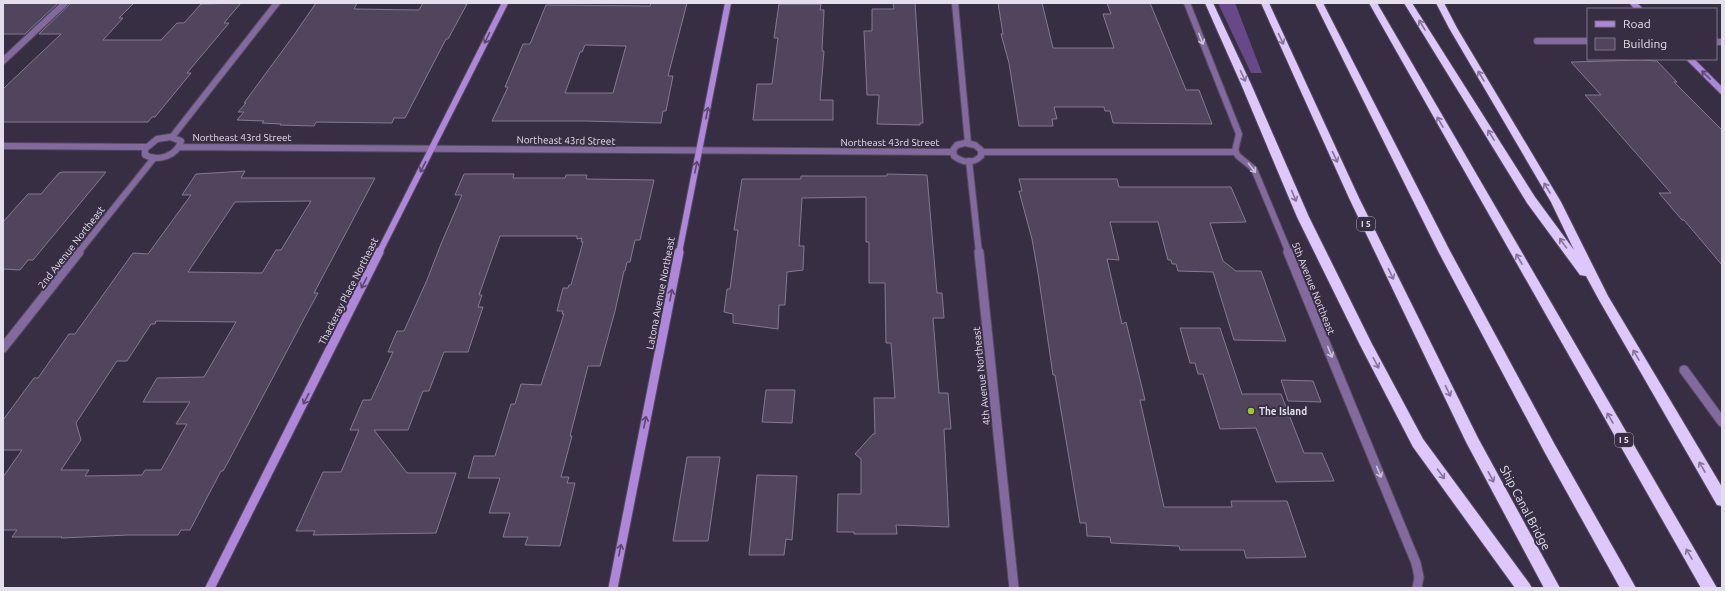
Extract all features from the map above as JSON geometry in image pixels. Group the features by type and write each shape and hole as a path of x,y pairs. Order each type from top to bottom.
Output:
{"highway":[{"path":"1209,3 1304,217 1366,345 1418,443 1524,588"},
{"name":"Ship Canal Bridge","path":"1265,3 1354,198 1473,442 1552,588"},
{"path":"1319,3 1444,251 1550,449 1628,588"},
{"name":"I 5","path":"1373,3 1538,293 1709,588"},
{"path":"1408,3 1531,200 1603,297"},
{"path":"1440,3 1453,28 1556,202 1603,297 1722,500"}],"street":[{"path":"3,61 64,3"},
{"path":"172,137 277,3"},
{"name":"Thackeray Place Northeast","path":"210,588 504,3"},
{"name":"Latona Avenue Northeast","path":"613,588 728,3"},
{"path":"954,3 968,143"},
{"path":"982,152 978,159 970,162 957,159 953,152 957,145 968,143 975,145 982,152 1236,152 1239,134 1186,3"},
{"path":"1537,41 1587,41"},
{"path":"1691,60 1722,91"},
{"path":"3,146 146,147 158,139 172,137 181,141 179,147 169,155 154,158 147,157 145,155 144,152 146,147"},
{"name":"Northeast 43rd Street","path":"179,147 953,152"},
{"name":"5th Avenue Northeast","path":"1236,152 1254,169 1416,563 1419,577 1417,588"},
{"name":"2nd Avenue Northeast","path":"3,348 154,158"},
{"name":"4th Avenue Northeast","path":"970,162 1014,588"},
{"path":"1684,370 1722,422"}],"shaded area":[{"path":"1218,3 1235,3 1262,73 1251,73"}],"building":[{"path":"3,3 58,3 25,34 3,34"},
{"path":"70,3 134,3 119,18 123,18 103,40 161,40 177,23 184,23 201,4 241,3 224,23 229,23 187,73 191,73 155,117 152,117 148,122 3,122 3,89 61,34 39,34"},
{"path":"316,3 357,3 354,9 419,10 423,3 467,4 448,39 446,39 405,118 394,118 392,123 316,122 314,126 280,125 281,124 262,123 264,121 237,120 244,112 238,112 246,103 244,103"},
{"path":"651,3 687,3 668,76 673,76 666,111 663,111 661,123 492,121 508,87 505,87 523,44 530,44 546,5 650,6","holes":["585,45 626,46 613,93 565,93 580,52 582,52"]},
{"path":"893,3 915,3 923,123 920,123 920,125 877,124 879,95 867,95 864,31 872,31 872,9 894,9"},
{"path":"998,3 1042,3 1053,48 1114,48 1103,14 1111,14 1107,3 1150,3 1186,90 1199,90 1212,124 1113,123 1110,111 1105,111 1104,107 1054,107 1057,119 1052,119 1053,126 1019,126 1009,63 1001,34 1003,34"},
{"path":"779,4 821,4 820,10 824,10 822,51 824,51 820,100 833,100 833,120 753,120 757,84 772,84 778,38 774,38"},
{"path":"1657,61 1677,82 1674,82 1722,130 1722,265 1659,193 1671,193 1585,95 1601,95 1571,62"},
{"path":"245,171 241,178 375,178 314,293 318,293 190,530 181,530 178,535 128,535 61,538 62,537 12,537 17,530 3,530 3,477 22,450 3,450 3,420 34,378 38,378 69,334 75,334 133,253 148,254 191,195 182,195 196,174","holes":["311,201 281,250 276,250 262,273 188,272 235,202","156,321 236,322 204,377 157,378 143,402 190,402 176,424 187,424 161,470 145,470 142,475 85,476 89,470 61,470 81,440 76,423 117,361 127,361 151,324 155,324"]},
{"path":"106,172 33,260 28,260 20,270 3,269 3,222 28,194 41,194 59,173"},
{"path":"464,174 514,174 513,178 565,178 566,175 587,175 586,179 654,180 640,240 635,240 630,262 627,262 624,271 600,366 588,366 570,436 572,436 561,477 569,477 567,483 575,483 560,546 525,545 528,537 503,537 510,513 489,513 500,478 468,478 474,456 495,456 511,404 515,404 521,384 541,385 564,314 562,314 563,311 557,311 563,288 568,288 569,285 571,285 583,242 581,242 582,238 577,239 577,236 500,236 479,295 482,295 478,307 483,307 468,352 444,352 429,391 423,391 408,430 374,430 407,473 456,473 436,533 313,535 315,531 296,531 323,472 341,472 359,430 350,430 363,400 371,400 393,352 388,352 397,331 404,331 427,280 462,195 455,195"},
{"path":"887,174 927,175 937,293 942,293 944,318 933,318 939,393 948,393 951,429 944,429 949,527 896,525 897,534 854,534 854,532 837,532 838,494 861,494 861,459 855,454 873,434 875,434 874,398 895,398 891,343 886,343 885,283 869,283 869,242 866,242 866,197 802,198 799,246 804,246 803,270 787,272 785,305 779,305 778,329 733,323 733,314 724,312 727,289 730,289 738,230 734,230 742,179 801,179 801,176 887,176"},
{"path":"1019,179 1117,179 1119,187 1231,187 1246,222 1210,223 1223,261 1236,271 1261,271 1286,341 1234,340 1213,272 1178,271 1176,264 1172,264 1171,260 1168,260 1158,222 1110,222 1119,260 1107,259 1122,324 1126,322 1145,400 1140,400 1164,507 1232,507 1231,501 1287,501 1306,557 1246,558 1244,550 1180,550 1179,546 1111,543 1110,537 1087,536 1086,523 1080,523 1055,375 1053,375 1032,239 1019,191 1022,191"},
{"path":"1180,328 1220,328 1242,394 1281,394 1304,453 1322,453 1334,481 1276,482 1256,428 1220,429 1203,374 1198,374 1195,363 1190,363"},
{"path":"1281,380 1313,381 1321,402 1288,401"},
{"path":"766,390 795,390 792,423 762,422"},
{"path":"687,457 720,457 708,541 673,541"},
{"path":"757,475 797,476 792,540 786,539 784,555 749,555"}],"place":[{"name":"The Island","path":"1251,411"}]}
